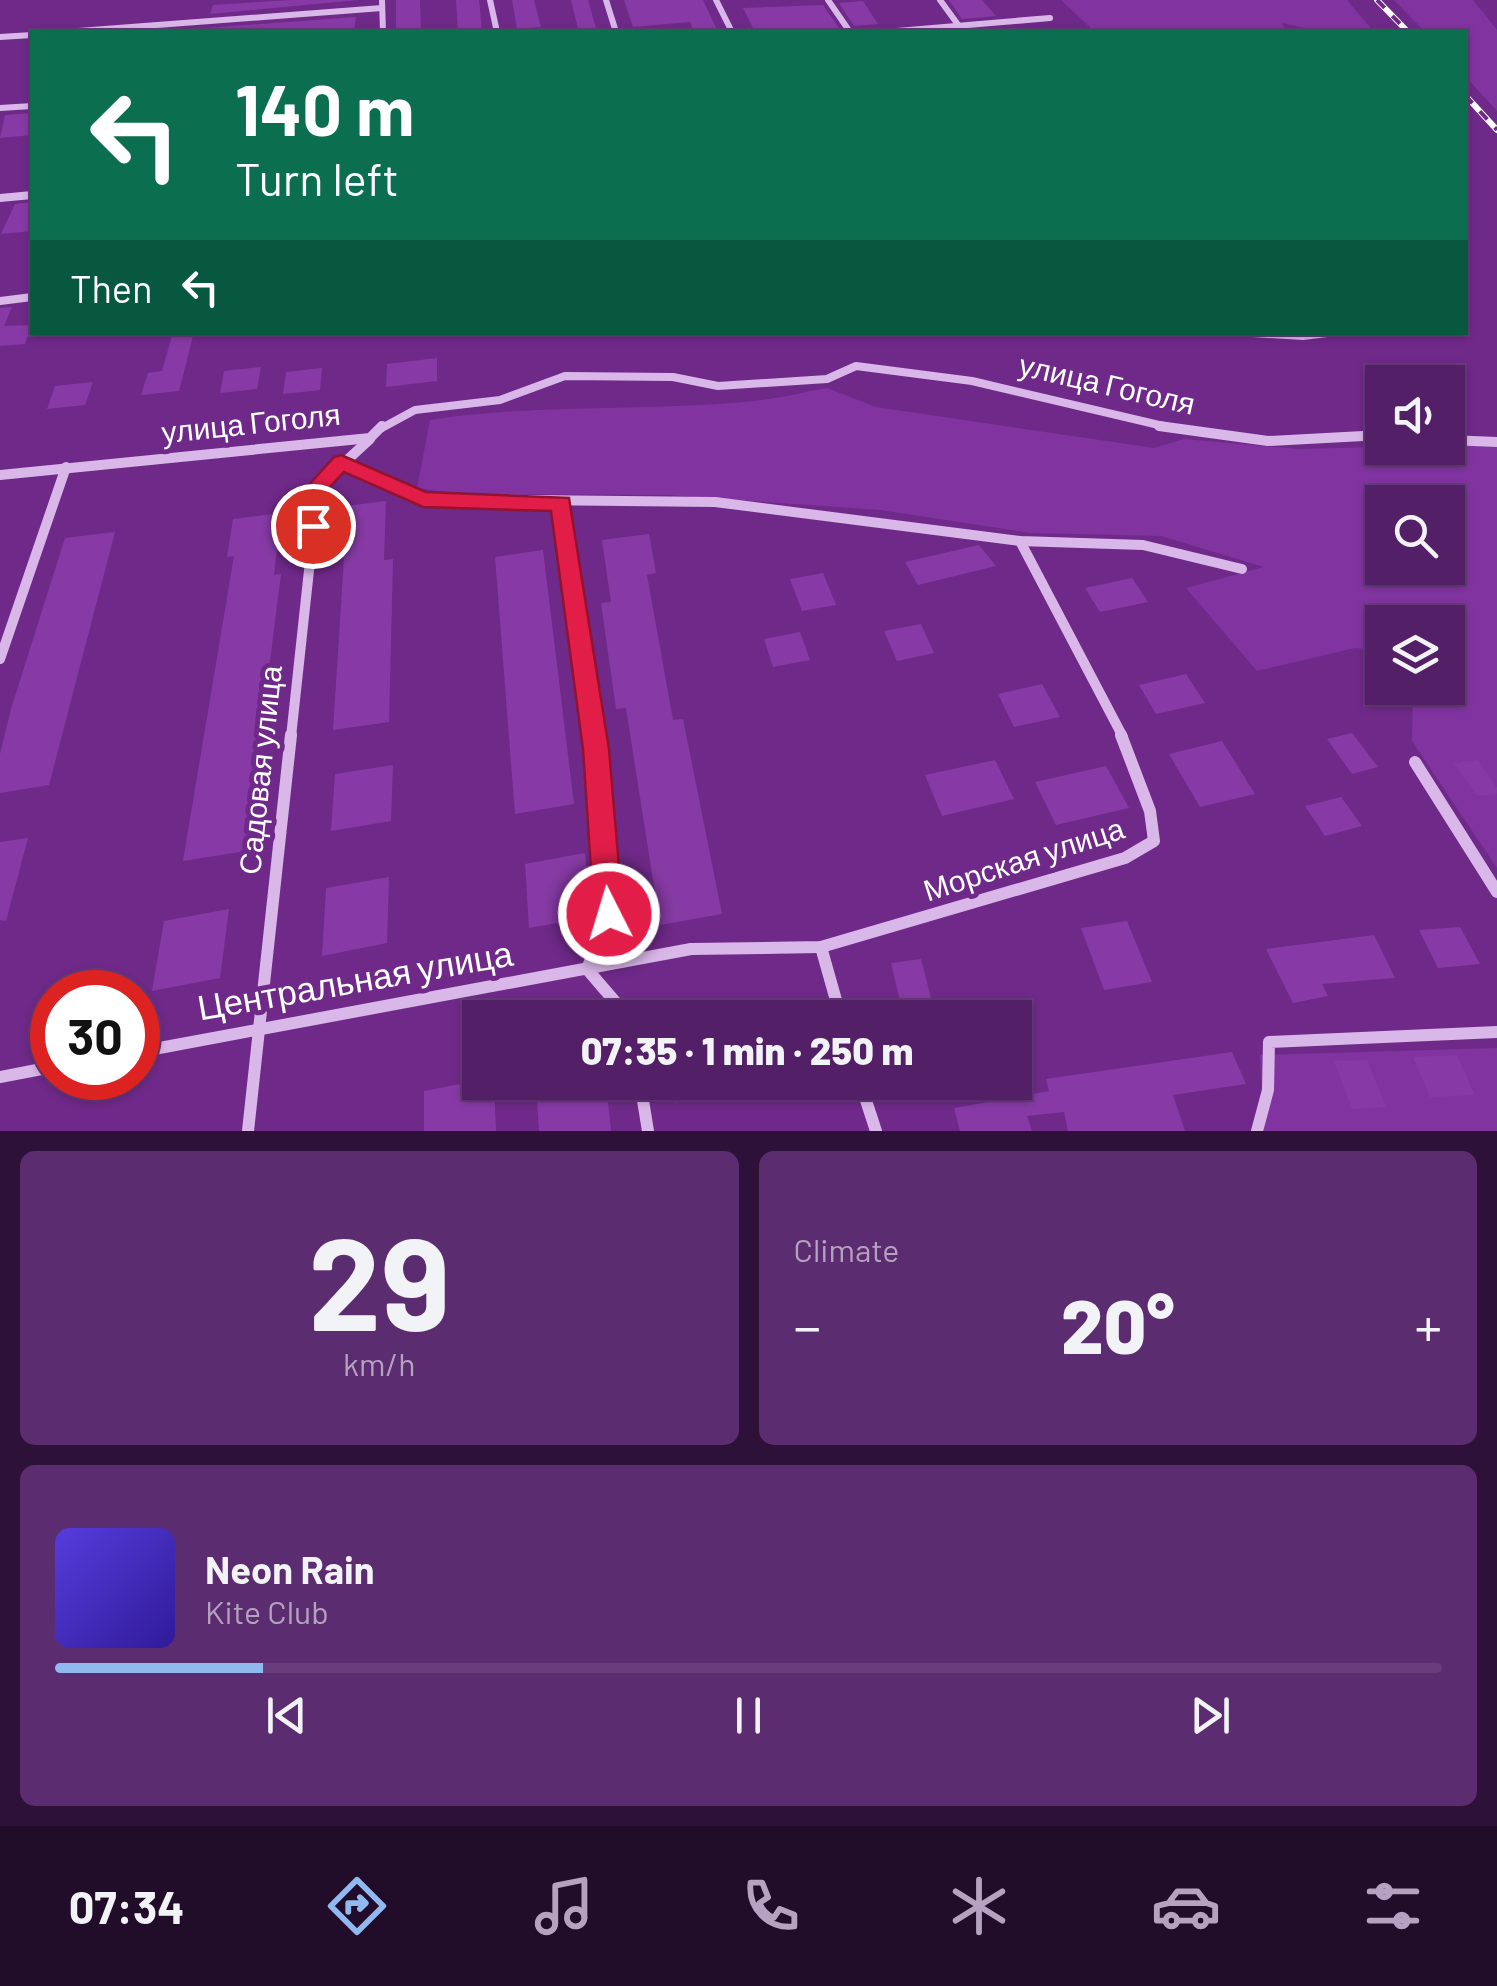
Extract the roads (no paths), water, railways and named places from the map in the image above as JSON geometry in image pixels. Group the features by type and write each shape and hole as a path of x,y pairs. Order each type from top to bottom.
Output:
{"street":[{"path":"490,0 496,30"},
{"path":"606,0 615,30"},
{"path":"716,0 731,30"},
{"path":"828,0 849,30"},
{"path":"940,0 959,26"},
{"path":"88,30 382,4 383,30"},
{"path":"910,30 1050,18"},
{"path":"0,38 30,35"},
{"path":"0,108 30,106"},
{"path":"0,198 30,195"},
{"path":"0,301 30,297"},
{"name":"улица Гоголя","path":"0,475 370,438 384,425 415,410 500,400 565,376 674,377 718,386 827,379 856,366 972,381 1161,427 1268,441 1365,435"},
{"name":"Садовая улица","path":"248,1131 318,487 370,438"},
{"path":"1465,441 1497,442"},
{"path":"341,462 423,499 561,504 715,502 1020,541 1143,545 1242,568"},
{"path":"0,659 66,468"},
{"path":"561,504 596,749 609,914 587,969 613,1000"},
{"name":"Морская улица","path":"820,947 1096,868 1125,858 1154,841 1154,820 1122,738 1020,541"},
{"path":"1415,762 1497,892"},
{"path":"820,947 836,1000"},
{"name":"Центральная улица","path":"160,1048 691,949 820,947"},
{"path":"1257,1131 1268,1090 1269,1042 1497,1032"},
{"path":"0,1077 30,1071"},
{"path":"643,1100 648,1131"},
{"path":"866,1100 876,1131"}],"railway":[{"path":"1377,0 1406,30"},
{"path":"1468,98 1497,130"}]}
